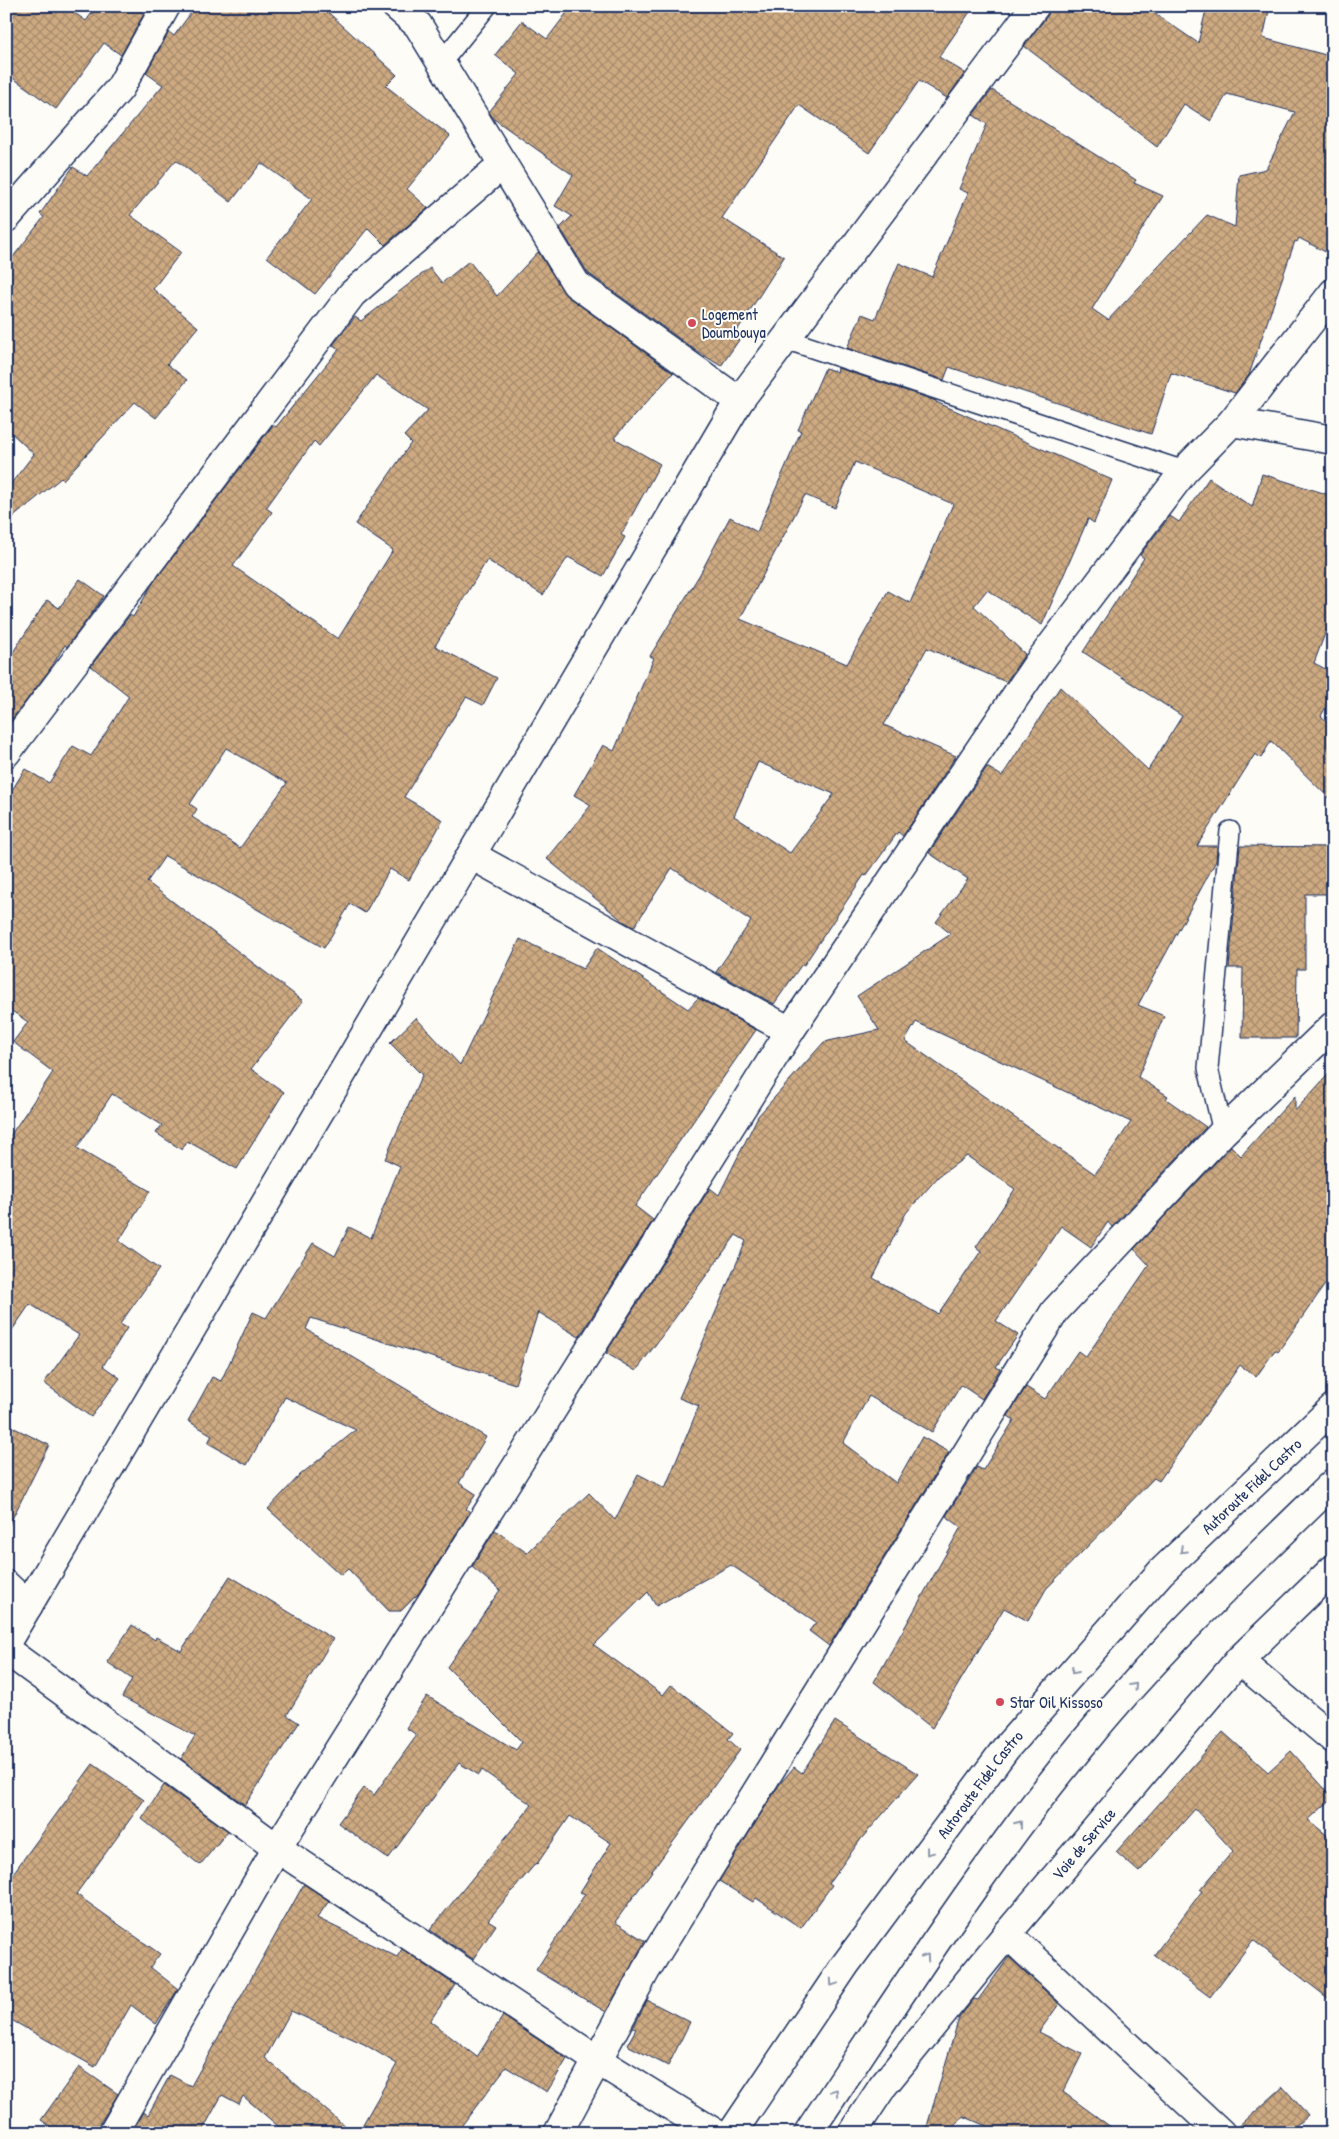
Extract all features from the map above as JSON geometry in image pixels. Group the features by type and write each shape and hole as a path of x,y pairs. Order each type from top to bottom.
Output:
{"main road":[{"path":"6,218 120,88 166,6"},
{"path":"396,6 418,25 576,284 739,401"},
{"path":"6,1643 739,401 1034,6"},
{"path":"6,753 352,294 503,164"},
{"path":"113,2133 277,1848 790,1031 1036,666 1184,471 1232,422 1333,292"},
{"path":"1232,422 1333,440"},
{"path":"471,855 790,1031"},
{"path":"558,2133 646,1970 1055,1311 1223,1132 1333,1026"},
{"name":"Autoroute Fidel Castro","path":"732,2133 845,1965 1006,1748 1161,1572 1333,1408"},
{"path":"808,2133 996,1853 1085,1740 1193,1620 1333,1483"},
{"name":"Voie de Service","path":"852,2133 883,2086 1007,1934 1239,1660 1333,1569"},
{"path":"6,1585 28,1606"},
{"path":"6,1650 277,1848 597,2060 715,2133"},
{"path":"1239,1660 1333,1739"},
{"path":"1007,1934 1221,2133"}],"lane":[{"path":"441,63 487,6"},
{"path":"785,340 1184,471"},
{"path":"1223,1132 1208,1068 1230,830"}],"building":[{"path":"6,6 65,6 86,21 97,6 133,6 144,14 121,55 104,43 56,109 6,73"},
{"path":"196,6 321,6 397,75 386,86 450,136 407,189 428,208 385,245 368,228 315,294 267,257 312,199 261,163 231,202 176,160 130,215 181,252 153,289 198,327 167,364 187,380 156,418 135,402 63,480 61,478 6,523 6,490 34,454 6,428 6,266 44,217 40,214 73,167 87,176 163,85 146,73 169,32 174,36"},
{"path":"572,6 974,6 939,57 965,73 947,98 919,81 869,153 799,105 722,218 784,257 733,337 739,340 721,366 695,350 588,273 560,228 572,216 555,206 573,175 494,119 489,112 519,74 495,55 522,21 547,39"},
{"path":"1050,6 1144,6 1198,43 1207,6 1270,6 1263,38 1333,57 1333,256 1299,238 1297,242 1295,241 1249,375 1235,393 1171,373 1151,434 949,367 944,380 847,348 862,314 875,319 899,263 932,277 968,193 959,189 987,124 973,115 992,90 1136,180 1134,183 1163,196 1092,309 1108,320 1207,215 1235,227 1239,175 1266,169 1295,112 1227,94 1211,121 1184,104 1157,147 1024,46 1048,15"},
{"path":"538,252 567,296 673,373 614,438 660,464 621,535 625,537 603,576 568,557 543,595 487,560 435,646 497,678 483,705 466,697 404,797 443,820 409,880 390,869 365,913 350,904 324,948 165,856 147,882 303,1001 251,1069 284,1092 237,1169 187,1141 182,1150 156,1133 162,1125 112,1094 77,1148 150,1191 119,1241 159,1269 120,1324 127,1328 103,1366 120,1378 91,1417 44,1383 79,1335 30,1304 6,1339 6,1142 53,1072 13,1042 28,1022 6,1007 6,800 25,769 49,783 73,746 91,756 129,696 91,666 130,615 133,617 153,583 273,425 276,427 339,349 333,345 355,317 361,321 430,268 442,283 469,261 497,296","holes":["376,375 428,410 404,436 411,443 355,524 393,550 338,639 233,566 272,512 266,508 314,441 319,446","226,748 287,783 240,848 192,817 197,809 190,804"]},
{"path":"825,368 837,372 838,368 936,401 1112,480 1094,523 1088,519 1042,625 987,590 974,606 1025,654 1006,682 927,648 884,725 956,756 903,836 898,832 866,876 864,875 804,965 802,964 774,1004 716,972 751,921 672,868 634,927 623,921 547,859 591,805 574,795 603,745 614,751 654,658 650,656 700,574 730,517 757,532 801,431 798,430","holes":["855,462 953,504 910,603 888,591 847,664 740,619 805,495 835,508","758,762 834,794 790,853 734,816"]},
{"path":"1262,474 1333,496 1333,612 1314,663 1333,673 1333,694 1321,716 1333,727 1333,802 1271,741 1261,758 1255,754 1197,846 1217,846 1216,861 1138,1005 1164,1016 1138,1077 1168,1096 1166,1099 1206,1127 1112,1227 1108,1222 1091,1247 1061,1226 996,1321 1018,1335 996,1367 1000,1369 982,1399 961,1385 932,1432 869,1396 843,1443 896,1483 922,1437 949,1452 829,1646 809,1631 816,1622 731,1565 656,1606 648,1592 594,1645 663,1695 671,1685 733,1733 728,1739 740,1750 615,1922 645,1941 606,2012 536,1970 585,1894 580,1892 611,1843 570,1816 537,1864 488,1920 496,1925 473,1959 430,1930 532,1805 482,1770 479,1775 459,1763 388,1859 338,1823 364,1788 374,1795 417,1735 406,1728 427,1696 516,1750 522,1742 447,1667 500,1590 472,1567 495,1530 527,1553 589,1493 615,1520 638,1474 665,1488 699,1406 679,1398 746,1241 736,1235 636,1371 606,1353 710,1188 719,1195 758,1116 824,1042 879,1030 857,996 951,934 936,922 968,879 929,853 987,767 1002,776 1060,687 1148,770 1182,716 1083,652 1144,558 1140,555 1170,516 1179,522 1209,478 1252,507","holes":["916,1022 1131,1122 1095,1174 905,1041","967,1156 1015,1189 976,1247 981,1251 938,1314 873,1278 906,1213 939,1176"]},
{"path":"80,579 104,596 67,647 65,645 48,672 6,727 6,663 47,600 59,608"},
{"path":"1240,846 1333,847 1333,894 1305,894 1305,969 1297,969 1296,1038 1242,1038 1243,968 1229,968"},
{"path":"520,939 583,969 597,948 688,1009 698,998 756,1030 635,1206 653,1220 579,1337 538,1312 515,1384 311,1318 306,1329 486,1437 459,1483 476,1494 466,1509 470,1512 419,1593 401,1611 389,1611 348,1569 341,1575 268,1509 300,1475 356,1430 285,1397 247,1465 208,1443 212,1435 188,1421 212,1377 221,1381 253,1312 266,1318 313,1243 335,1256 349,1227 371,1238 400,1166 385,1159 422,1075 390,1043 416,1018 460,1065"},
{"path":"1333,1069 1333,1273 1278,1352 1275,1350 1256,1377 1240,1365 1159,1481 1154,1478 1046,1589 1028,1621 1004,1608 932,1728 874,1682 961,1527 946,1516 977,1467 983,1470 1014,1420 1008,1416 1026,1387 1045,1399 1078,1351 1086,1357 1149,1265 1134,1249 1231,1146 1241,1156 1295,1096 1295,1111"},
{"path":"6,1424 49,1445 6,1531"},
{"path":"230,1576 333,1639 287,1715 299,1723 245,1805 181,1759 195,1736 122,1697 132,1679 107,1662 132,1625 155,1640 156,1637 181,1651"},
{"path":"835,1721 918,1774 861,1839 829,1883 832,1885 801,1928 756,1898 753,1902 719,1881 779,1785 794,1767 802,1773"},
{"path":"1223,1732 1268,1772 1291,1751 1333,1798 1308,1820 1333,1840 1333,2002 1253,1940 1210,1997 1154,1955 1202,1891 1200,1890 1233,1851 1195,1809 1139,1872 1116,1852"},
{"path":"93,1764 144,1800 76,1894 160,1954 150,1967 178,1989 156,2024 131,2005 95,2067 6,2017 6,1883"},
{"path":"164,1785 228,1831 200,1865 142,1819"},
{"path":"304,1884 329,1901 317,1918 397,1957 402,1949 455,1985 430,2021 477,2057 503,2016 567,2059 547,2092 506,2067 456,2133 358,2133 397,2064 364,2044 291,2011 265,2058 353,2133 286,2133 243,2096 239,2104 222,2095 201,2133 131,2133 143,2112 148,2115 170,2075 191,2086"},
{"path":"1009,1957 1059,2004 1039,2032 1082,2054 1063,2092 1119,2133 1002,2133 963,2116 949,2133 925,2133 959,2018 974,1999 978,2000"},
{"path":"647,2000 690,2022 668,2066 627,2045 636,2029 633,2028"},
{"path":"79,2067 118,2094 99,2125 97,2133 60,2133 41,2120"},
{"path":"1283,2087 1308,2115 1288,2133 1236,2133 1236,2129"}],"place":[{"name":"Logement Doumbouya","path":"692,323"},
{"name":"Star Oil Kissoso","path":"1000,1702"}]}
